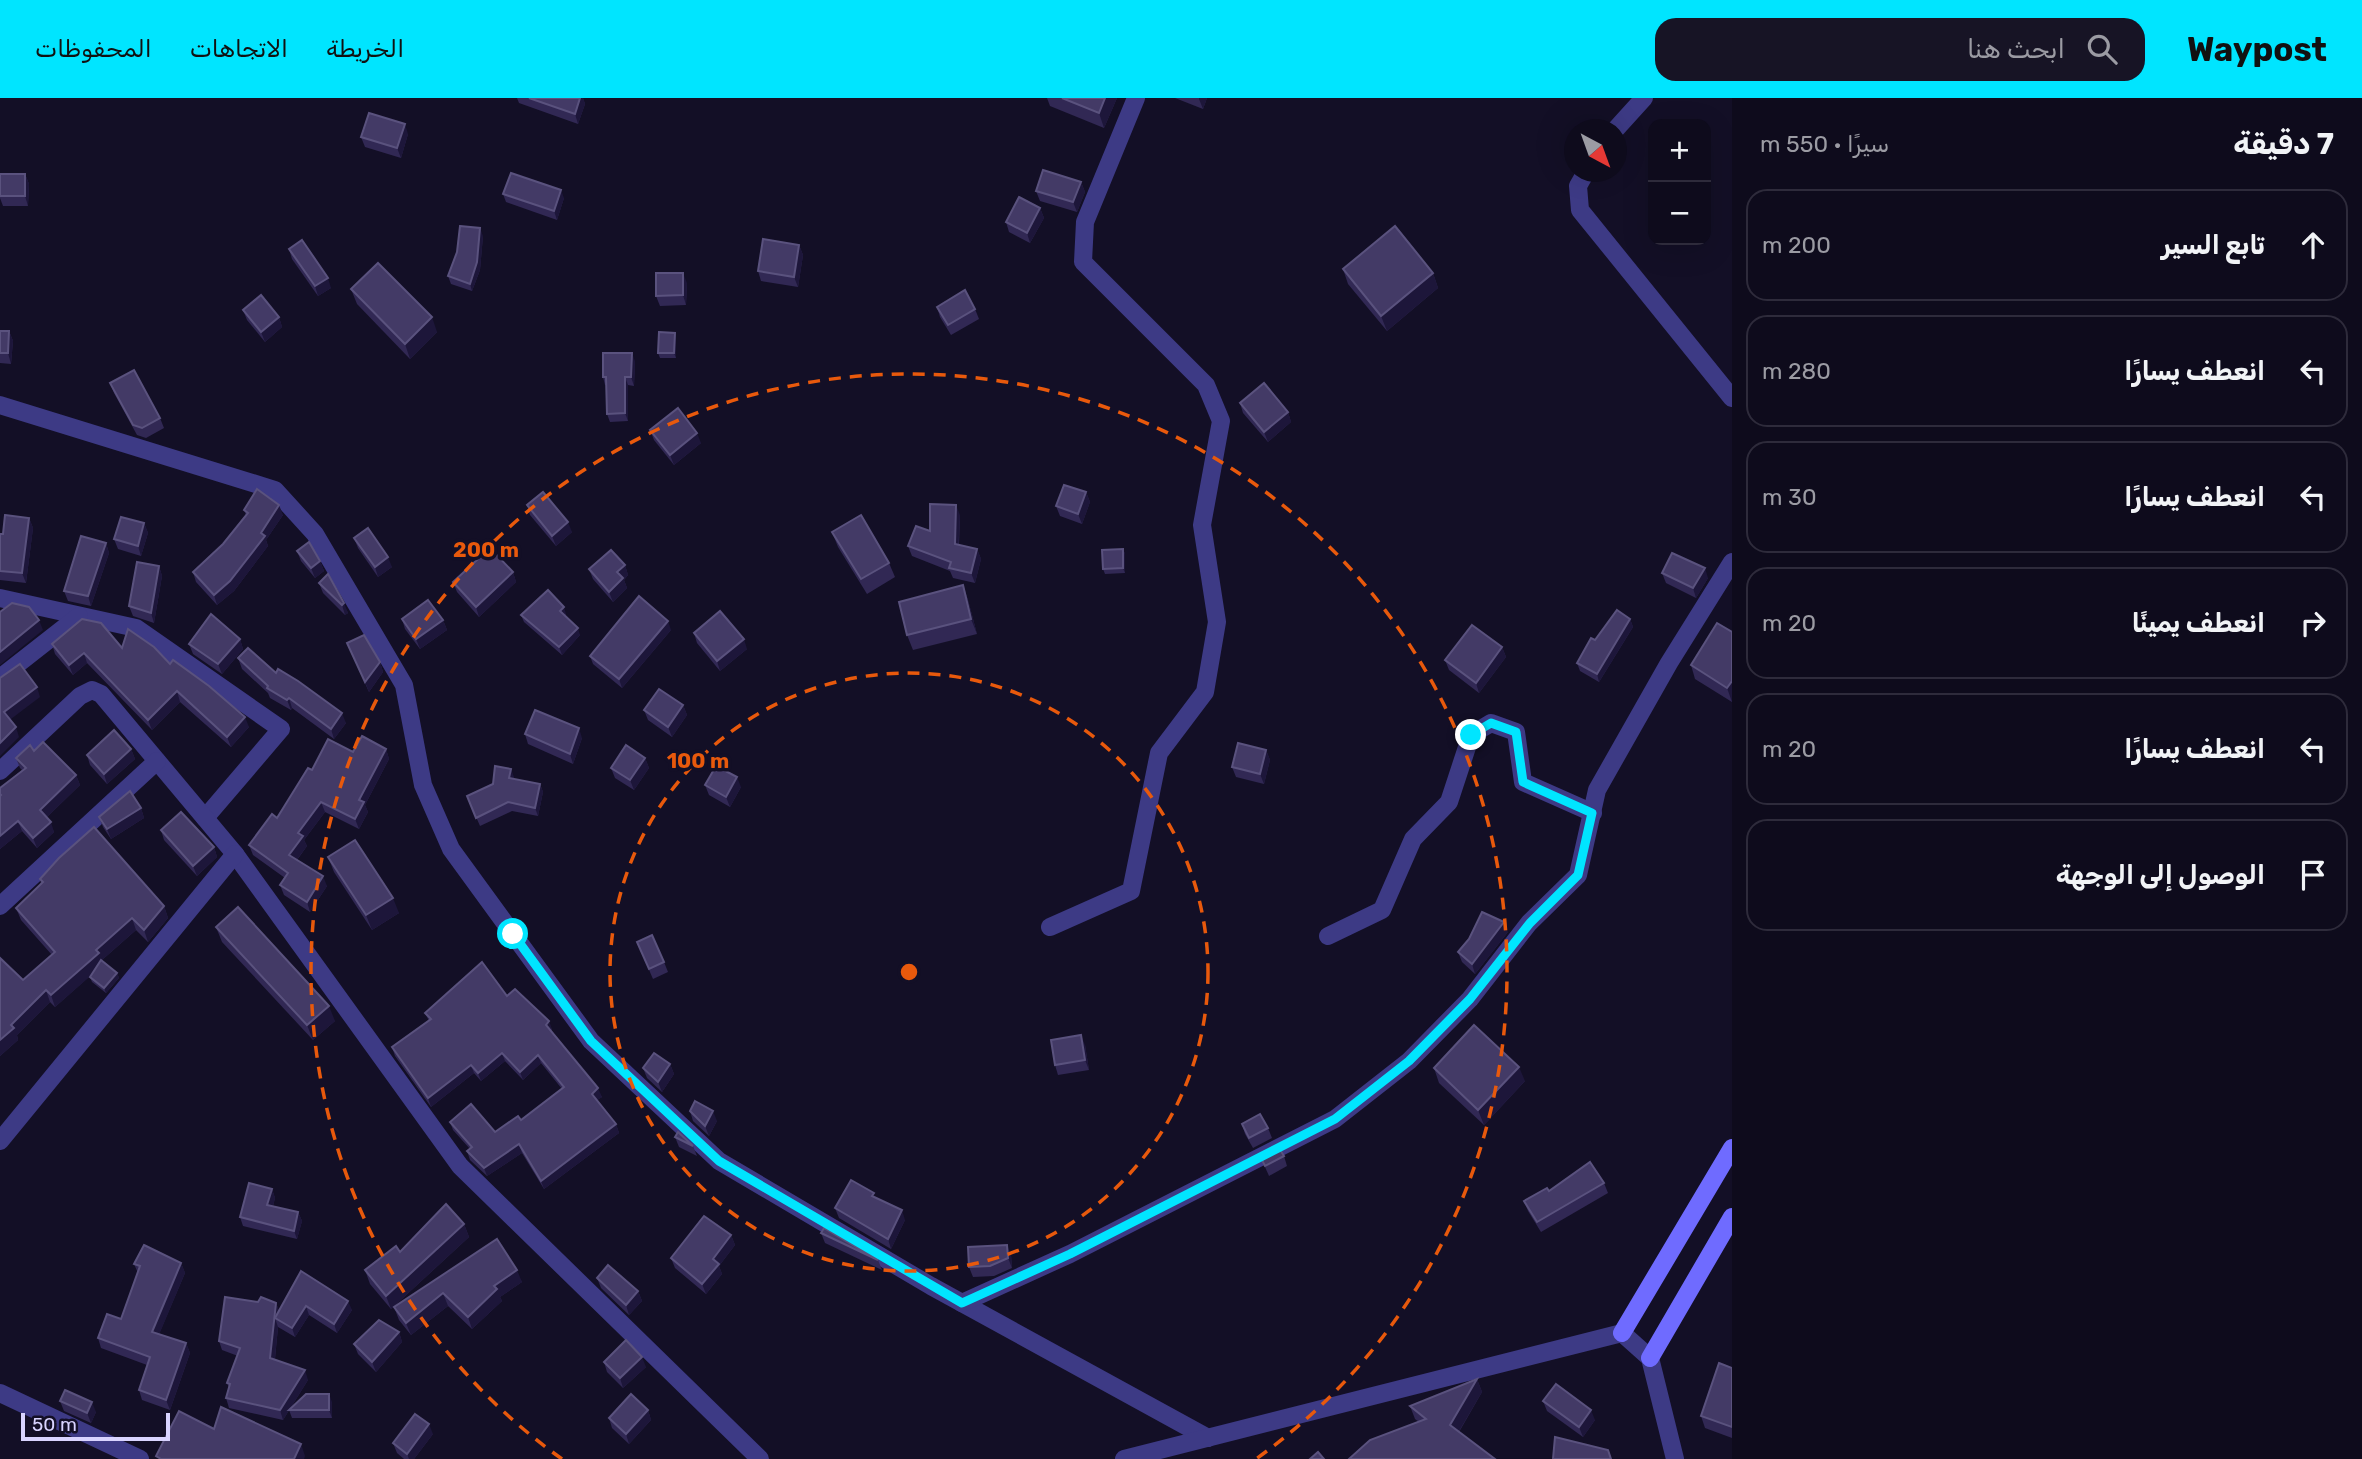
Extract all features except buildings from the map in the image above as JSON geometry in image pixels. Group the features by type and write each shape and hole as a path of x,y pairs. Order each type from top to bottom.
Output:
{"street":[{"path":"1050,928 1131,891 1159,753 1205,692 1217,622 1202,525 1221,421 1206,385 1083,262 1085,222 1136,98"},
{"path":"1625,119 1644,98"},
{"path":"1580,182 1578,186 1580,209 1732,398"},
{"path":"0,405 275,490 315,534 404,685 423,785 451,849 591,1041 719,1161 962,1303 1208,1438"},
{"path":"962,1303 1070,1254 1335,1119 1409,1061 1470,999 1530,923 1578,875 1597,790 1669,663 1732,562"},
{"path":"0,598 136,628 281,729 205,818"},
{"path":"0,678 79,616"},
{"path":"0,771 80,696 92,690 101,694 235,854 460,1166 760,1459"},
{"path":"1328,936 1382,910 1413,839 1449,802 1471,735 1491,723 1516,732 1523,782 1592,813"},
{"path":"0,905 157,761"},
{"path":"0,1141 235,854"},
{"path":"1124,1459 1622,1333 1732,1148"},
{"path":"1650,1358 1732,1217"},
{"path":"1622,1333 1650,1358 1675,1459"},
{"path":"0,1393 140,1459"}],"route":[{"path":"513,934 591,1041 719,1161 962,1303 1070,1254 1335,1119 1409,1061 1470,999 1530,923 1578,875 1592,813 1523,782 1516,732 1491,723 1471,735"}]}
